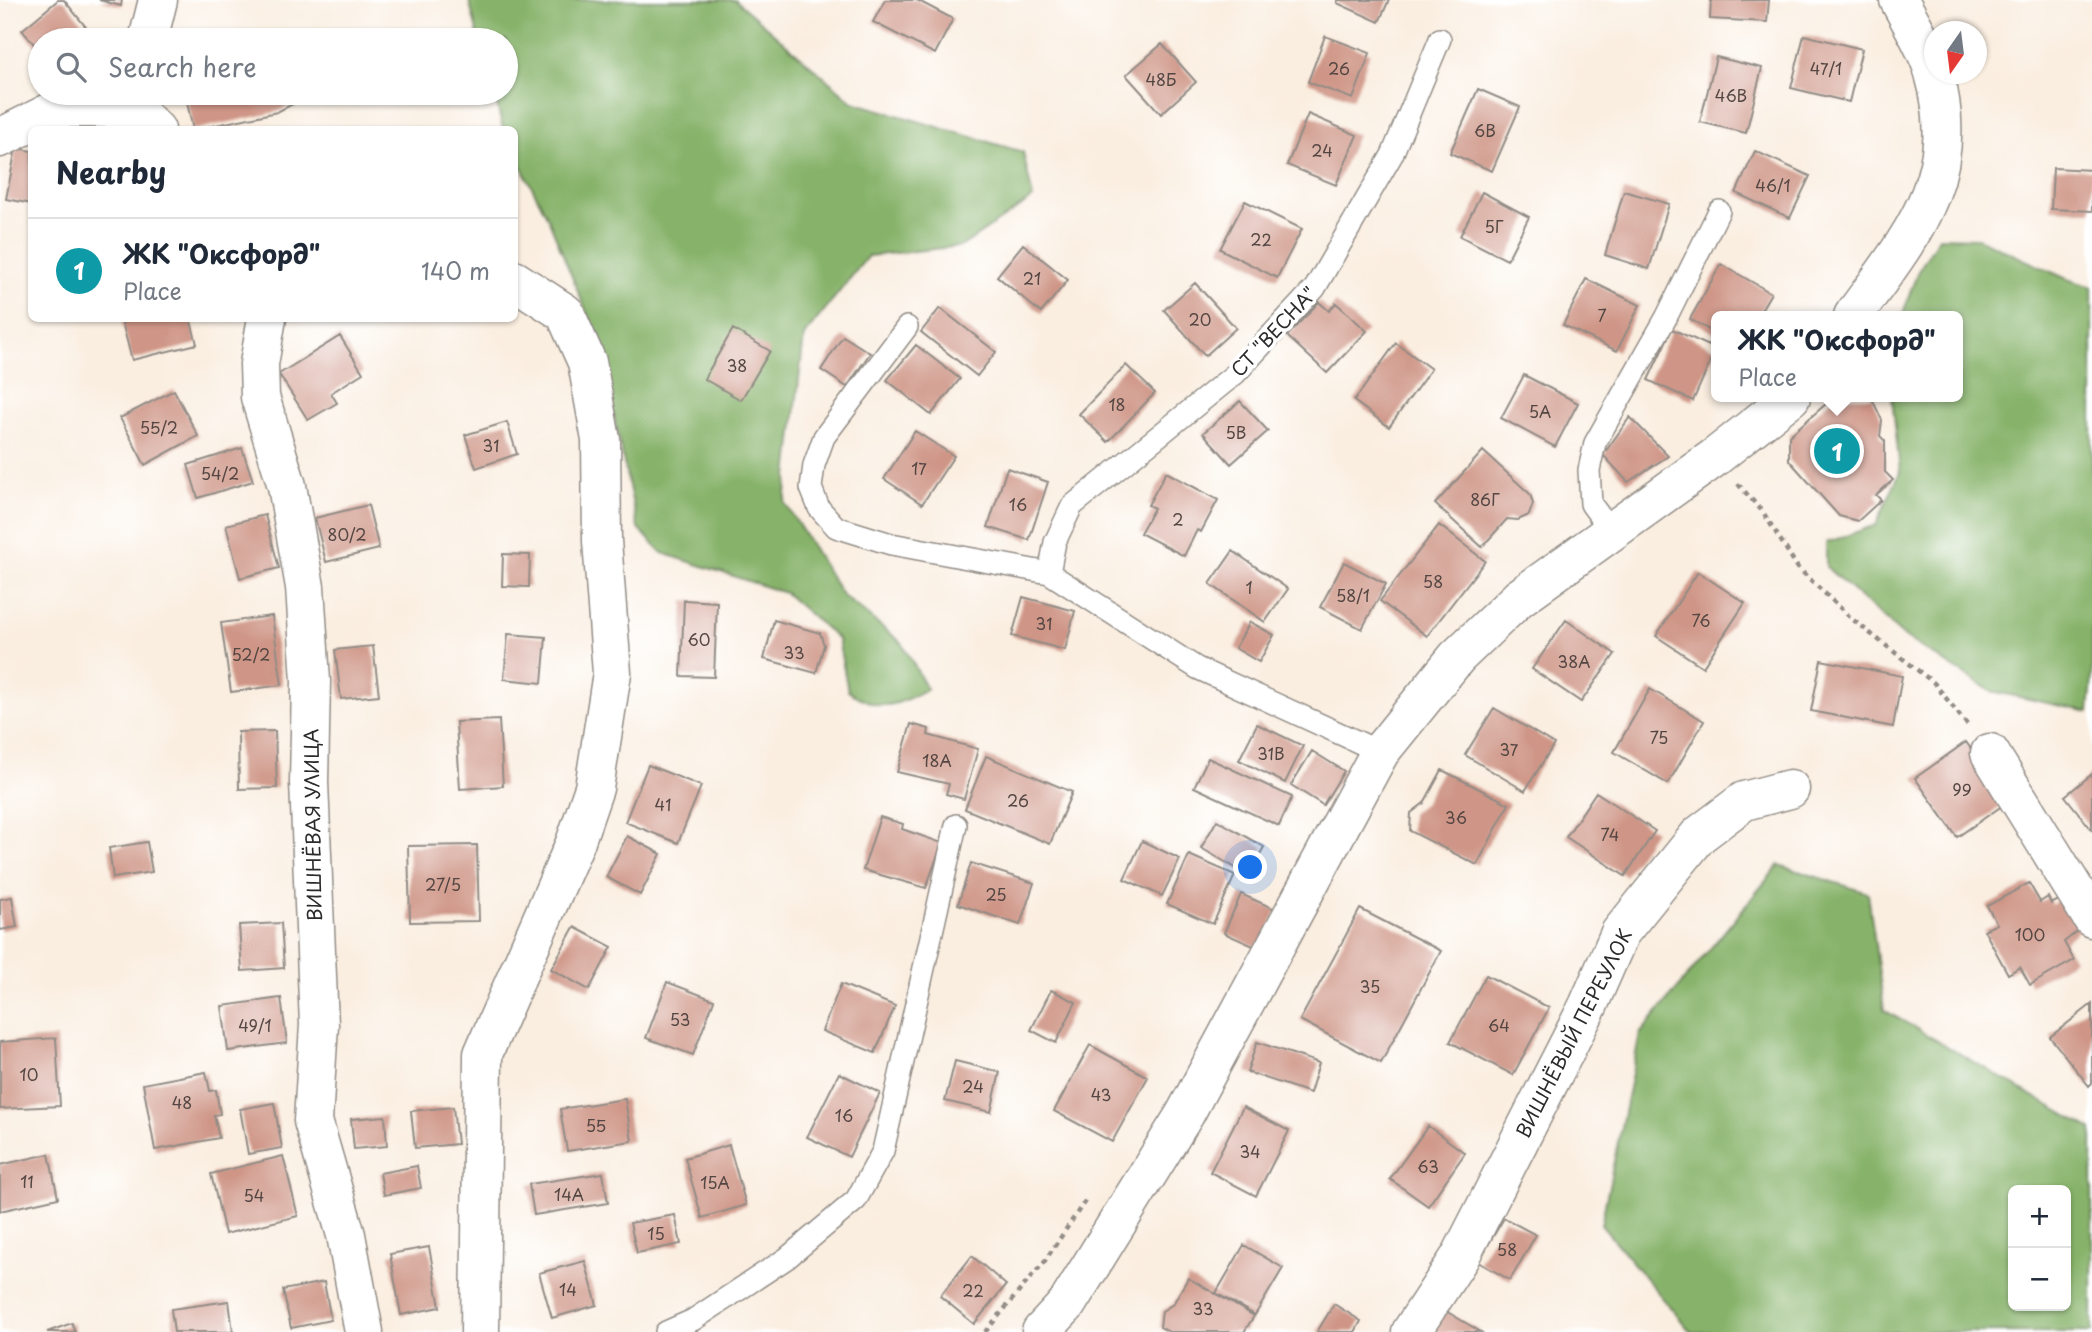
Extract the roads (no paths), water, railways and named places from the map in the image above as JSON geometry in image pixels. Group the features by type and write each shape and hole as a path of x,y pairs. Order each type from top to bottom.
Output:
{"street":[{"path":"151,28 158,0"},
{"path":"1856,311 1923,216 1942,159 1943,112 1933,70 1899,0"},
{"path":"0,138 59,108 142,110"},
{"path":"481,1332 483,1054 575,843 594,789 612,674 602,541 601,440 587,362 565,313 518,282"},
{"name":"ВИШНЁВАЯ УЛИЦА","path":"266,322 259,364 260,397 287,486 306,587 312,681 309,782 319,1025 313,1121 346,1235 364,1332"},
{"path":"1041,1332 1067,1304 1185,1114 1380,752 1457,657 1519,598 1714,458 1785,402"},
{"path":"1990,753 2092,918"},
{"name":"ВИШНЁВЫЙ ПЕРЕУЛОК","path":"1411,1332 1460,1257 1588,1006 1620,933 1699,835 1744,801 1790,789"}],"lane":[{"name":"СТ \"ВЕСНА\"","path":"1049,573 1055,542 1072,506 1235,374 1315,288 1392,155 1440,39"},
{"path":"1611,531 1591,504 1589,470 1595,443 1666,318 1720,211"},
{"path":"907,327 824,437 814,465 811,488 819,508 836,527 891,544 1049,573 1197,667 1380,752"},
{"path":"666,1332 694,1320 787,1258 856,1200 883,1151 956,825"}],"place":[{"name":"ЖК \"Оксфорд\"","path":"1837,451"}]}
